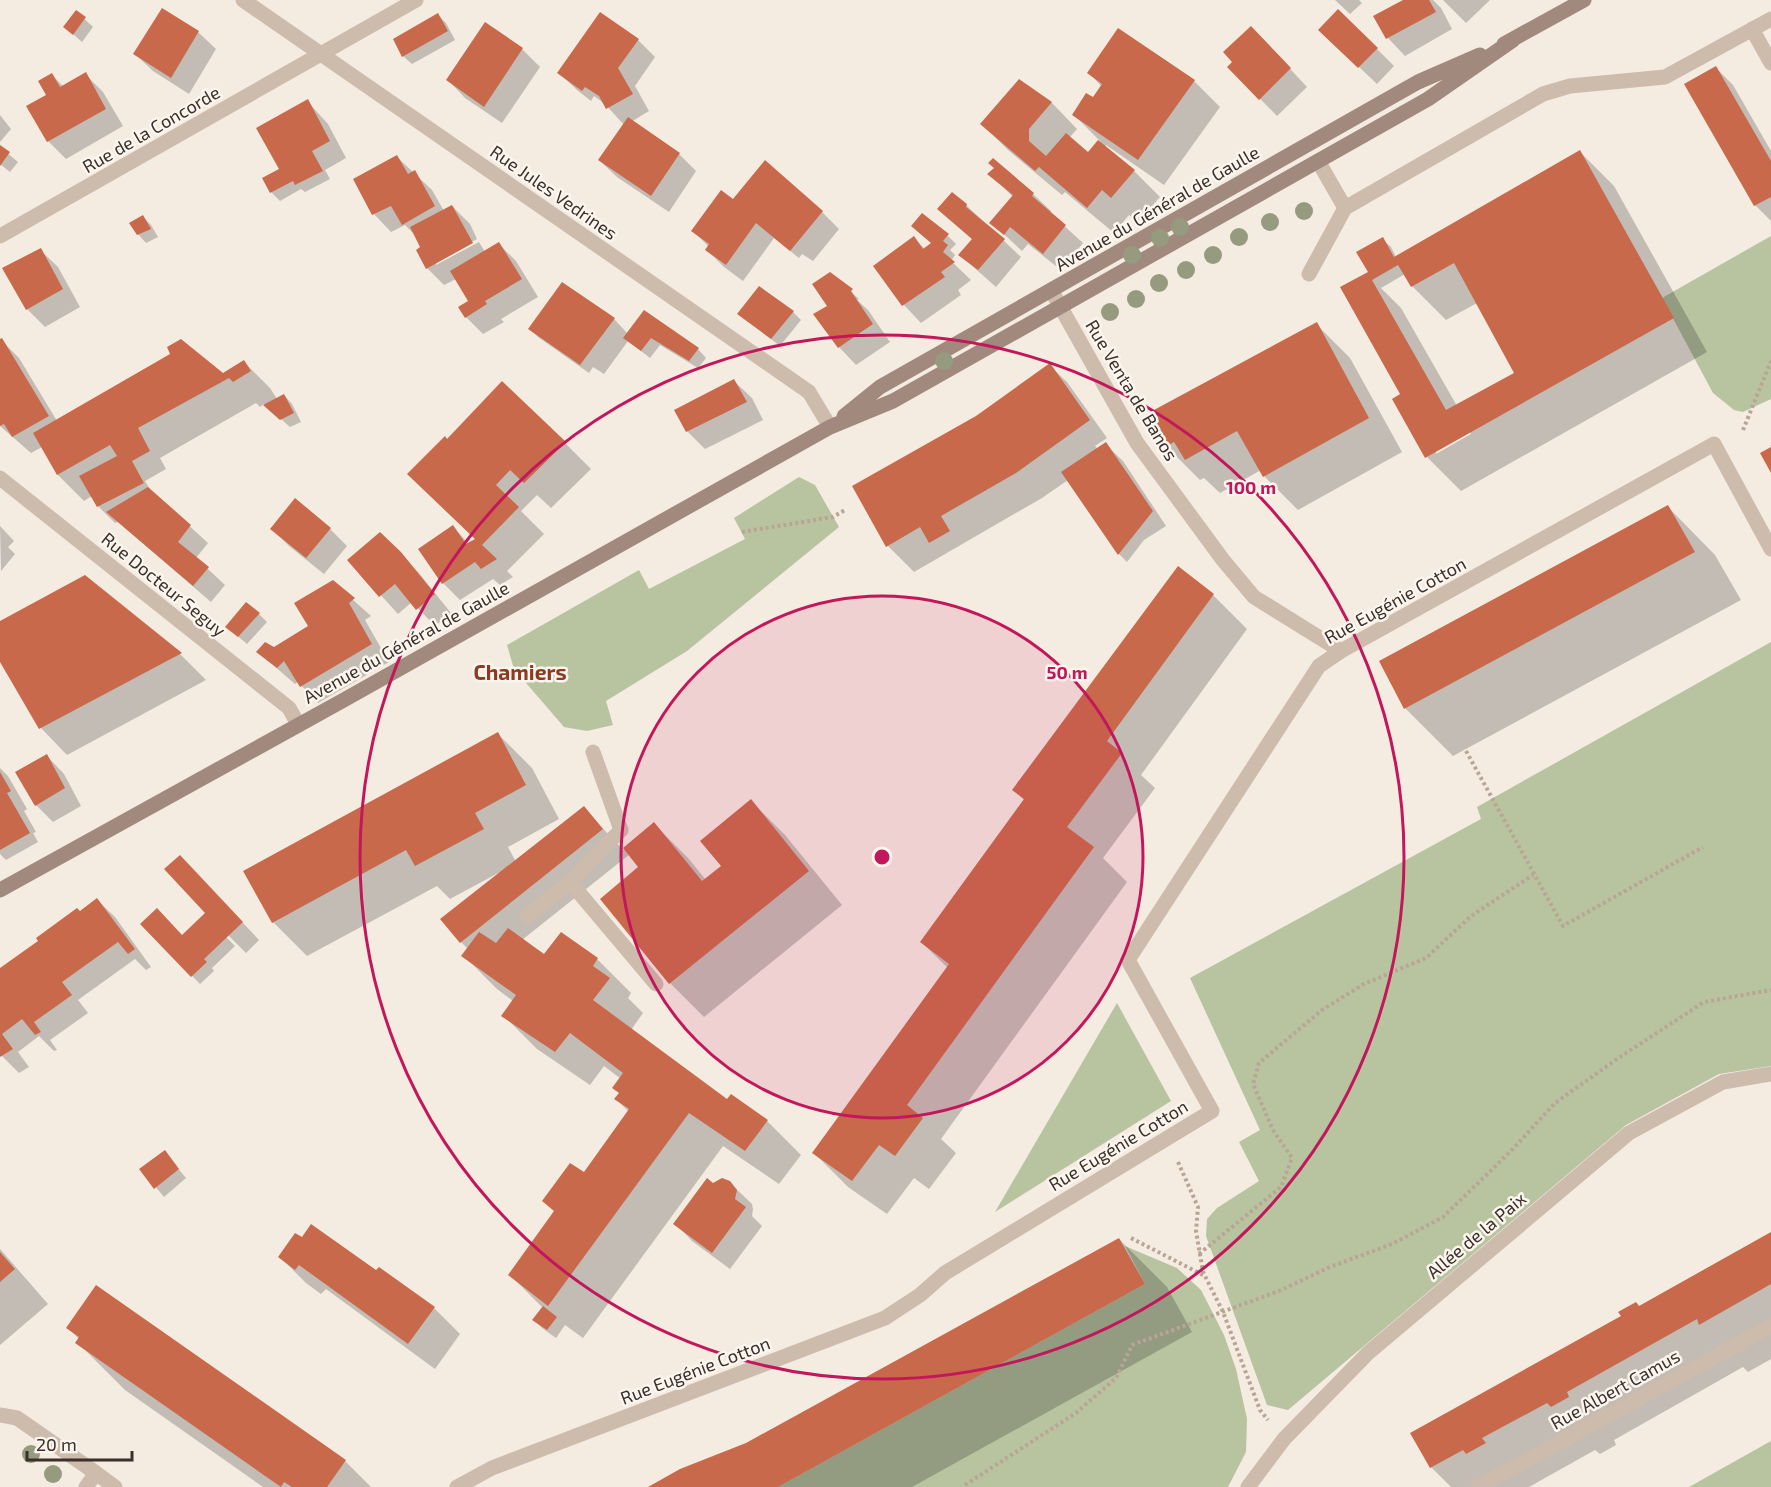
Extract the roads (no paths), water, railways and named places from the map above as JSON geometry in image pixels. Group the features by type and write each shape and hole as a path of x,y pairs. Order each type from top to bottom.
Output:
{"main road":[{"name":"Avenue du Général de Gaulle","path":"0,890 830,427 893,401 1428,99 1513,40 1584,0"},
{"name":"Avenue du Général de Gaulle","path":"830,427 880,387 1418,82 1513,40"}],"street":[{"name":"Rue Jules Vedrines","path":"243,0 809,392 830,427"},
{"name":"Rue de la Concorde","path":"0,236 416,0"},
{"path":"1309,274 1345,208 1543,94 1570,86 1665,77 1771,19"},
{"path":"1752,29 1771,63"},
{"path":"1318,161 1345,208"},
{"name":"Rue Venta de Banos","path":"1051,290 1137,443 1223,560 1254,597 1341,651"},
{"name":"Rue Eugénie Cotton","path":"457,1487 492,1468 885,1318 920,1295 945,1274 1212,1111 1128,960 1319,666 1341,651 1714,444 1771,549"},
{"name":"Rue Docteur Seguy","path":"0,478 289,708 298,724"},
{"path":"527,916 570,882 621,831 592,752"},
{"path":"570,882 656,984"},
{"name":"Allée de la Paix","path":"1248,1487 1284,1439 1368,1353 1629,1133 1723,1082 1771,1074"},
{"name":"Rue Albert Camus","path":"1478,1487 1771,1326"},
{"path":"0,1415 17,1418 115,1487"},
{"path":"86,1487 96,1473"}],"district":[{"name":"Chamiers","path":"520,671"}]}
